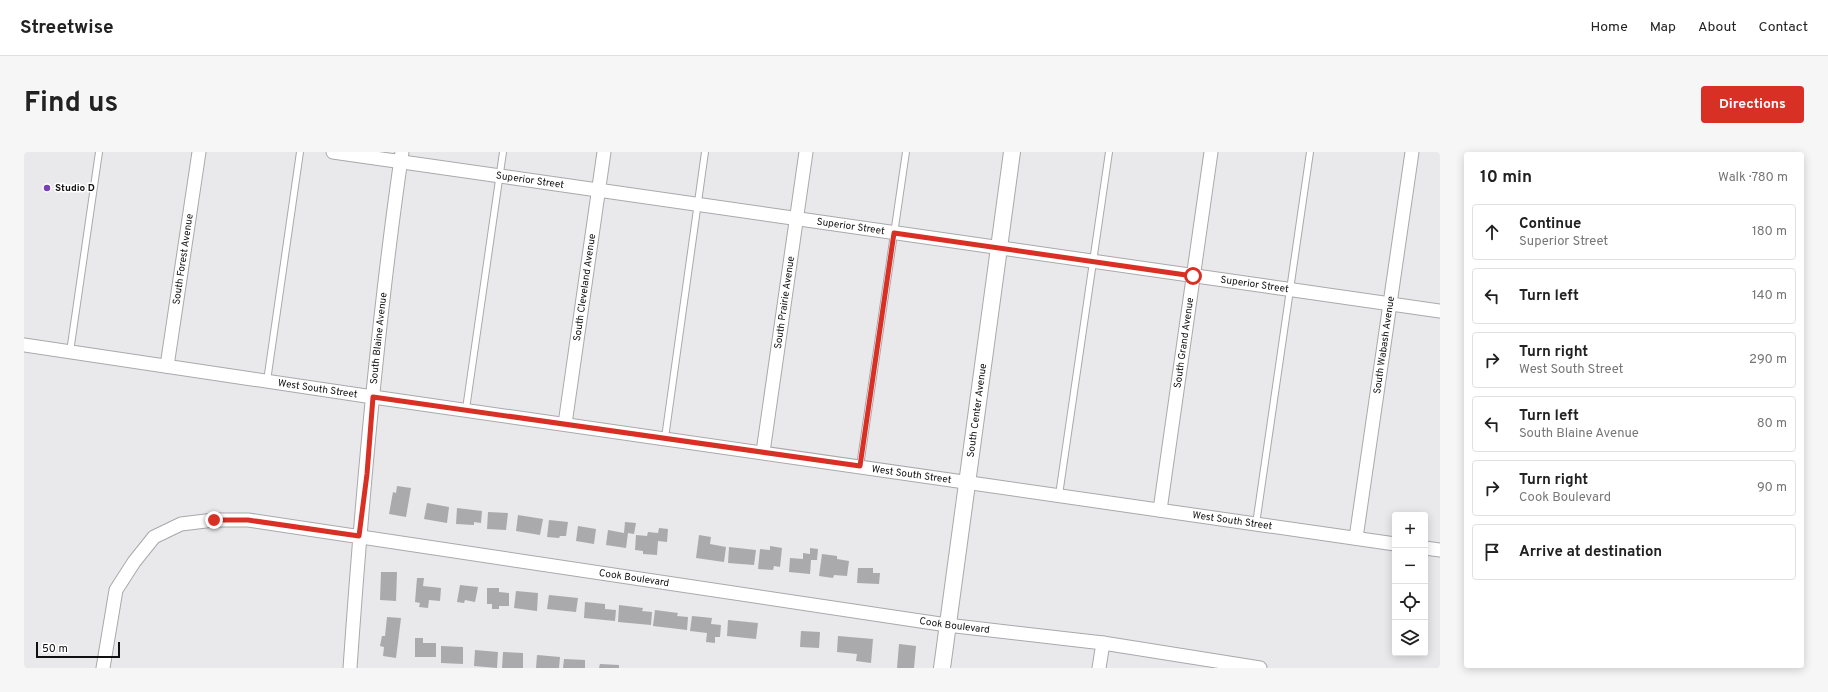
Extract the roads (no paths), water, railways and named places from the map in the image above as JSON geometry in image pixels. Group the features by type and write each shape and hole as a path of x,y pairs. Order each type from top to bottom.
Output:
{"street":[{"name":"South Forest Avenue","path":"167,366 199,152"},
{"name":"Superior Street","path":"333,152 401,157 500,176 1440,311"},
{"name":"South Cleveland Avenue","path":"565,424 604,152"},
{"name":"South Prairie Avenue","path":"763,452 806,152"},
{"name":"South Center Avenue","path":"942,668 1012,152"},
{"name":"South Grand Avenue","path":"1160,510 1210,152"},
{"name":"South Wabash Avenue","path":"1356,538 1412,152"},
{"name":"South Blaine Avenue","path":"350,668 359,536 367,474 373,397 401,157"},
{"name":"West South Street","path":"24,345 373,397 466,409 1392,544"},
{"name":"Cook Boulevard","path":"103,668 116,590 134,562 154,537 181,524 214,520 248,520 947,625 1102,643 1253,668"},
{"path":"1428,548 1440,550"},
{"path":"1099,668 1102,643"}],"lane":[{"path":"70,352 99,152"},
{"path":"267,381 300,152"},
{"path":"466,409 503,152"},
{"path":"665,438 705,152"},
{"path":"860,466 906,152"},
{"path":"1059,495 1109,152"},
{"path":"1256,524 1310,152"}],"place":[{"name":"Studio D","path":"47,188"}]}
